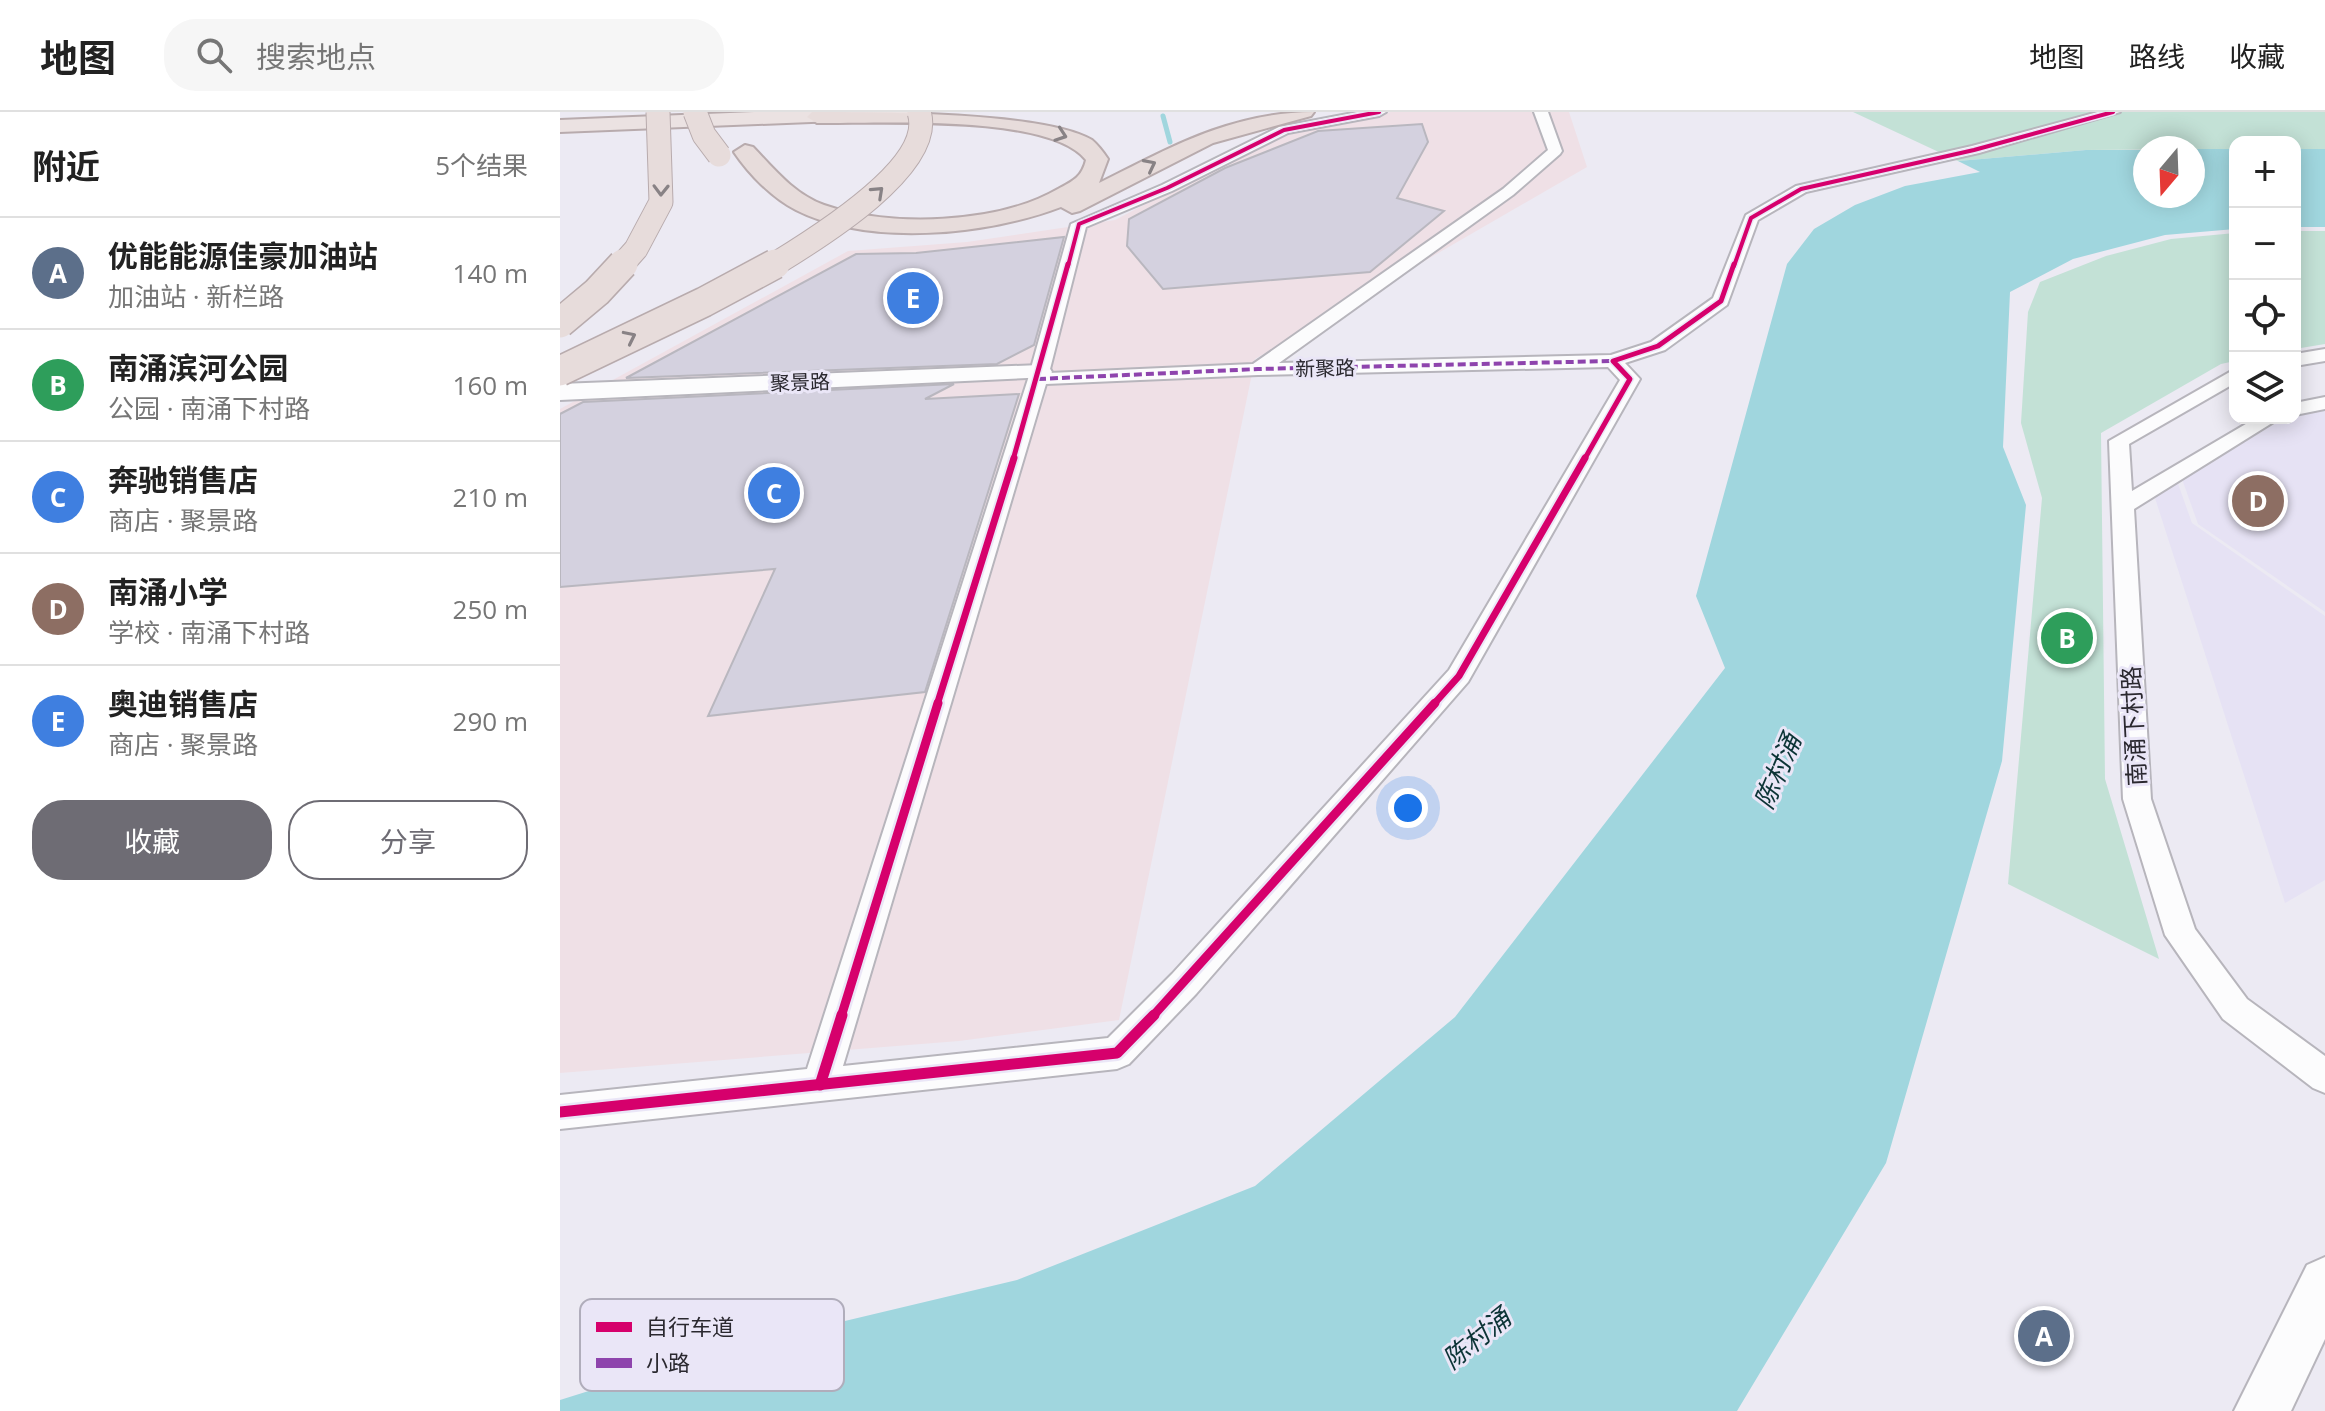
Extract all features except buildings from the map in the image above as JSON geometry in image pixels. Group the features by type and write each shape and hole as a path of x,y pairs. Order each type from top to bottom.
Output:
{"highway":[{"path":"560,323 597,292 636,249 661,202 658,112"},
{"path":"695,112 704,135 760,199 795,218 900,237 970,232 1038,220 1085,201 1205,138 1304,112"},
{"path":"718,112 725,129 783,193 816,210 909,226 969,223 1027,212 1075,190 1092,177 1097,159 1082,142 1050,130 1002,122 817,117"},
{"path":"560,126 910,112"},
{"path":"560,371 791,256 860,208 900,171 908,158 916,144 923,119 919,112"}],"street":[{"path":"820,1085 1039,375 1079,224 1167,188 1284,130 1379,112"},
{"path":"1258,369 1508,192 1555,151 1541,112"},
{"name":"新聚路","path":"1039,375 1613,361 1658,346 1721,301 1751,218 1801,189 1974,150 2113,112"},
{"path":"2301,359 2325,355"},
{"path":"560,1112 1117,1053 1184,984 1459,676 1630,379 1613,361"},
{"name":"聚景路","path":"562,399 1039,375"},
{"name":"南涌下村路","path":"2229,378 2119,441 2137,799 2181,935 2235,1009 2325,1077"},
{"path":"2301,408 2325,403"},
{"path":"2122,507 2260,424"},
{"path":"2262,1411 2325,1283"}],"shaded area":[{"path":"1391,112 1569,112 1587,167 1255,359 1119,1020 959,1041 560,1073 560,409 848,251 967,242 1115,220 1235,157 1296,132"},
{"path":"2325,410 2325,612 2198,524 2182,479 2275,424 2301,424 2301,415"},
{"path":"2176,478 2192,523 2325,616 2325,880 2285,903 2155,498"}],"green space":[{"path":"1853,112 2325,112 2325,149 2301,149 2301,136 2229,136 2229,149 2205,149 2205,136 2133,136 2133,150 2086,150 1958,161"},
{"path":"2301,231 2325,231 2325,344 2301,348"},
{"path":"2229,234 2229,362 2101,433 2105,779 2159,959 2008,884 2042,498 2021,423 2028,312 2040,282 2106,256 2171,239"}],"water":[{"name":"陈村涌","path":"2205,149 2229,149 2229,230 2165,235 2073,259 2010,292 2003,447 2026,505 2002,761 1886,1163 1737,1411 560,1411 560,1400 589,1391 844,1391 844,1321 1017,1280 1255,1186 1455,1017 1725,668 1696,596 1787,264 1814,229 1855,205 1905,186 1980,172 1958,161 2086,150 2133,150 2133,208 2205,208"},
{"path":"2301,149 2325,149 2325,227 2301,227"}],"waterway":[{"path":"1163,116 1170,142"}],"marked path":[{"path":"1038,379 1258,369 1613,361"}],"cycle path":[{"path":"820,1085 1038,379 1079,224 1167,188 1284,130 1379,112"},
{"path":"560,1112 1117,1053 1184,984 1459,676 1630,379 1613,361 1658,346 1721,301 1751,218 1801,189 1974,150 2113,112"}],"place":[{"name":"奥迪销售店","path":"913,298"},
{"name":"奔驰销售店","path":"774,493"},
{"name":"南涌小学","path":"2258,501"},
{"name":"南涌滨河公园","path":"2067,638"},
{"name":"优能能源佳豪加油站","path":"2044,1336"}]}
